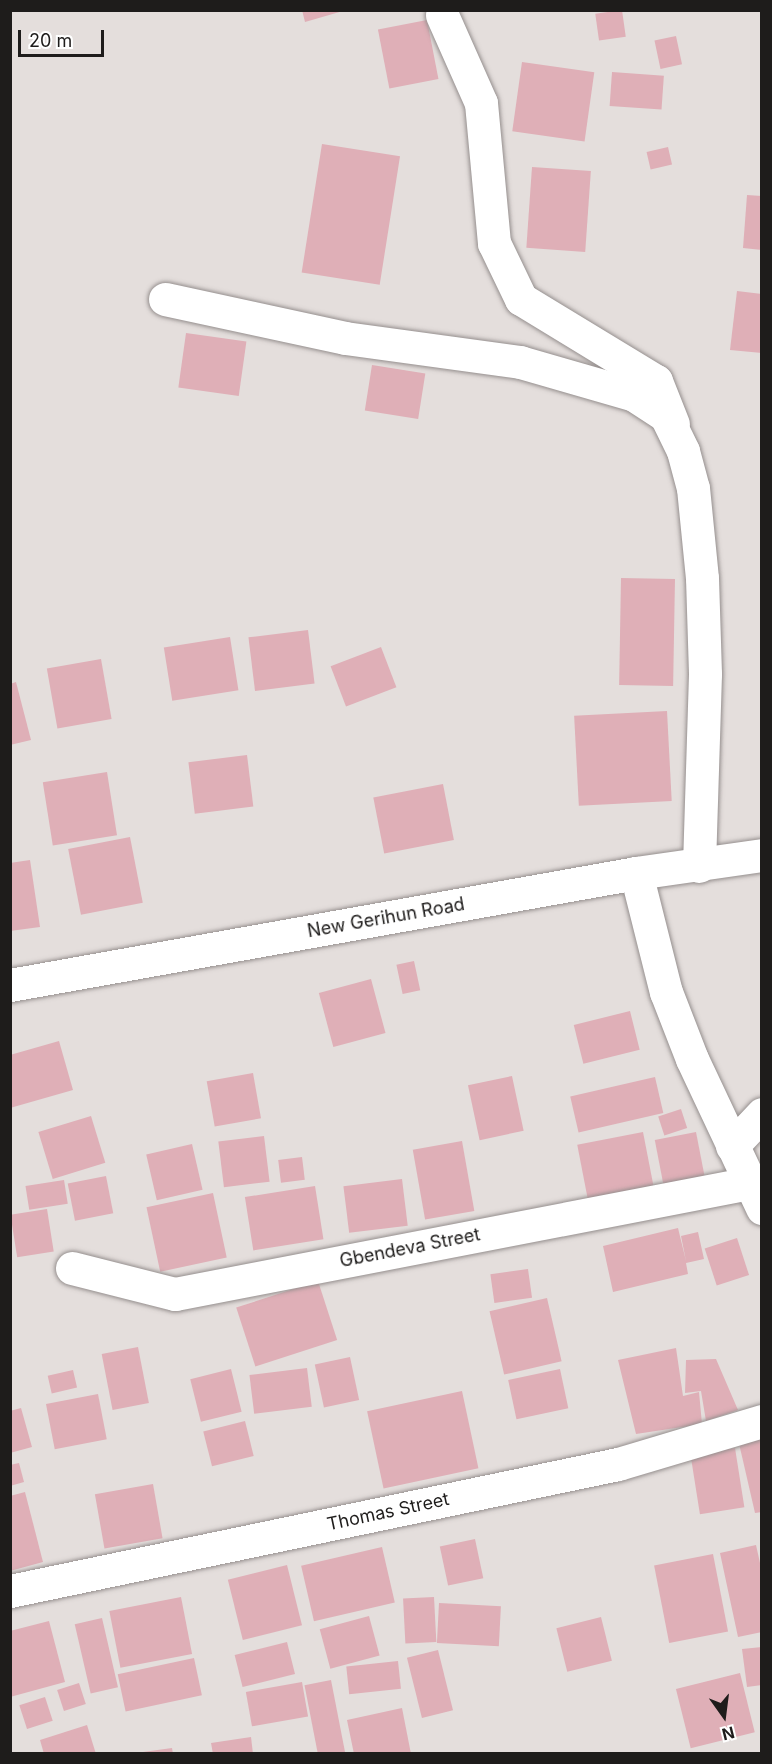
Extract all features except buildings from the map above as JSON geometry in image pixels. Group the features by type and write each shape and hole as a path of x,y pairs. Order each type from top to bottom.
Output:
{"street":[{"path":"442,15 481,103 494,243 521,299 656,381 684,451 693,488 703,610 705,674 699,866"},
{"path":"165,299 345,338 520,362 634,395 666,416 684,451"},
{"name":"New Gerihun Road","path":"10,985 636,873 699,866 762,855"},
{"name":"Gbendeva Street","path":"72,1268 175,1294 756,1196 666,992 636,873"},
{"path":"732,1146 762,1114"},
{"name":"Thomas Street","path":"10,1591 618,1464 762,1421"}]}
